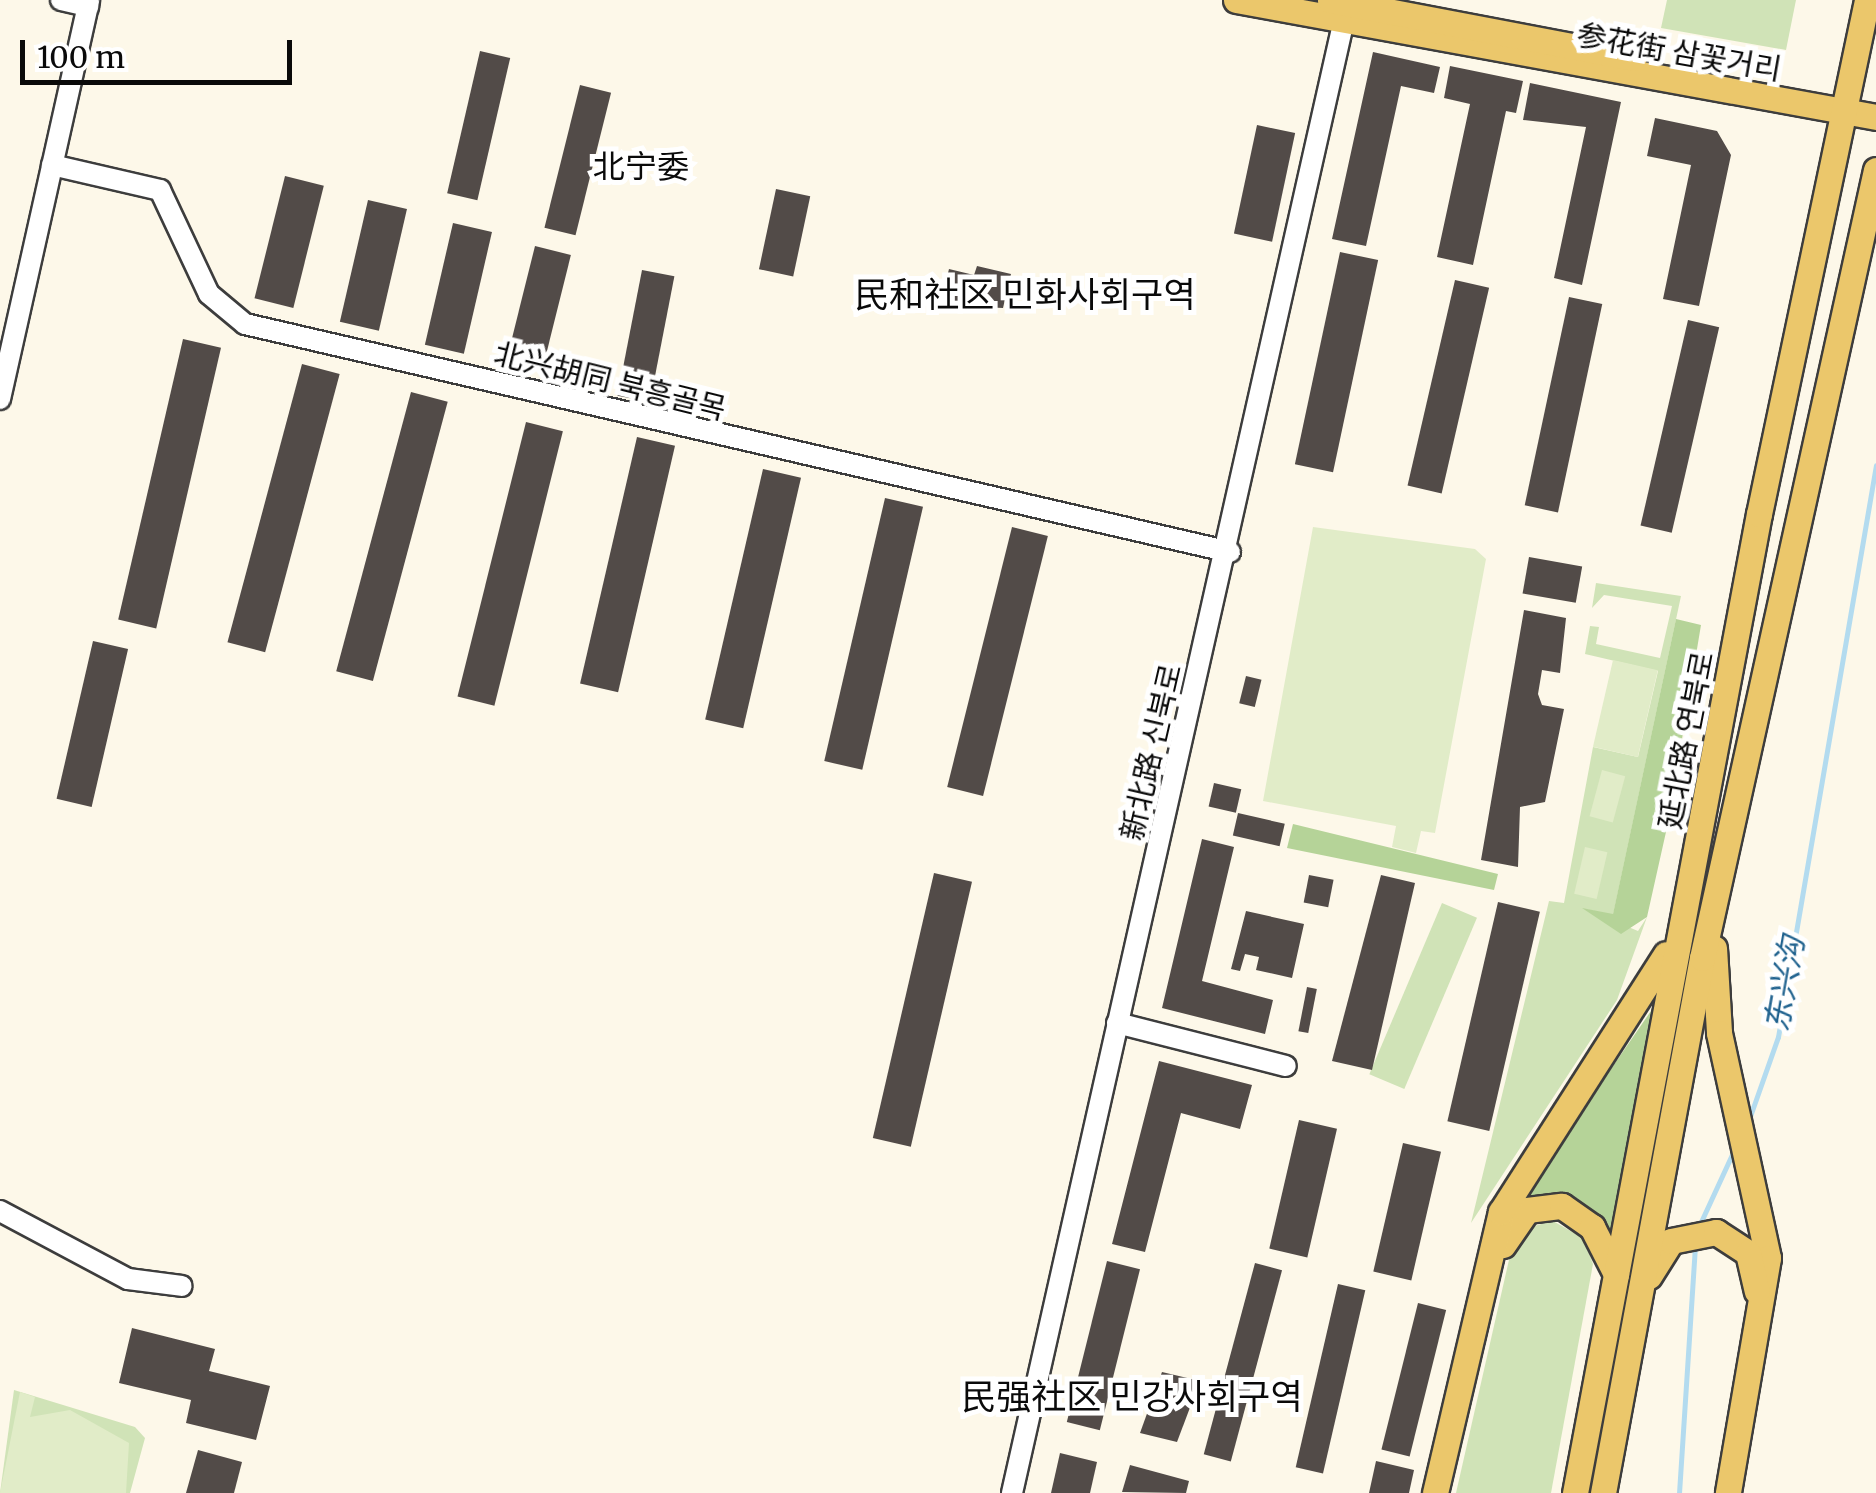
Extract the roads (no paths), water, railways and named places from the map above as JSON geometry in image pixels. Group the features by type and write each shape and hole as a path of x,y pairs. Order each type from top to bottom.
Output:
{"main road":[{"name":"参花街 삼꽃거리","path":"1236,0 1342,7 1876,115"},
{"name":"延北路 연북로","path":"1575,1493 1685,914 1867,0"},
{"name":"延北路 연북로","path":"1603,1493 1713,921 1876,170"},
{"path":"1435,1493 1502,1212 1651,985 1685,914"},
{"path":"1713,921 1716,1015 1769,1275 1728,1493"},
{"path":"1444,1493 1506,1235 1538,1206 1570,1209 1592,1227 1617,1275"},
{"path":"1633,1322 1671,1241 1704,1230 1738,1242 1758,1286 1720,1493"}],"street":[{"path":"0,398 89,3 61,0"},
{"name":"新北路 신북로","path":"1012,1493 1117,1023 1230,552 1342,7"},
{"name":"北兴胡同 북흥골목","path":"52,165 160,190 209,294 246,324 1230,552"},
{"path":"1117,1023 1286,1066"},
{"path":"0,1210 128,1278 182,1286"}],"waterway":[{"name":"东兴沟","path":"1748,1122 1778,1037 1876,465"},
{"path":"1699,1226 1734,1150"},
{"name":"东兴沟","path":"1679,1493 1695,1247"}],"district":[{"name":"北宁委","path":"641,167"},
{"name":"民和社区 민화사회구역","path":"1025,295"},
{"name":"民强社区 민강사회구역","path":"1132,1397"}]}
